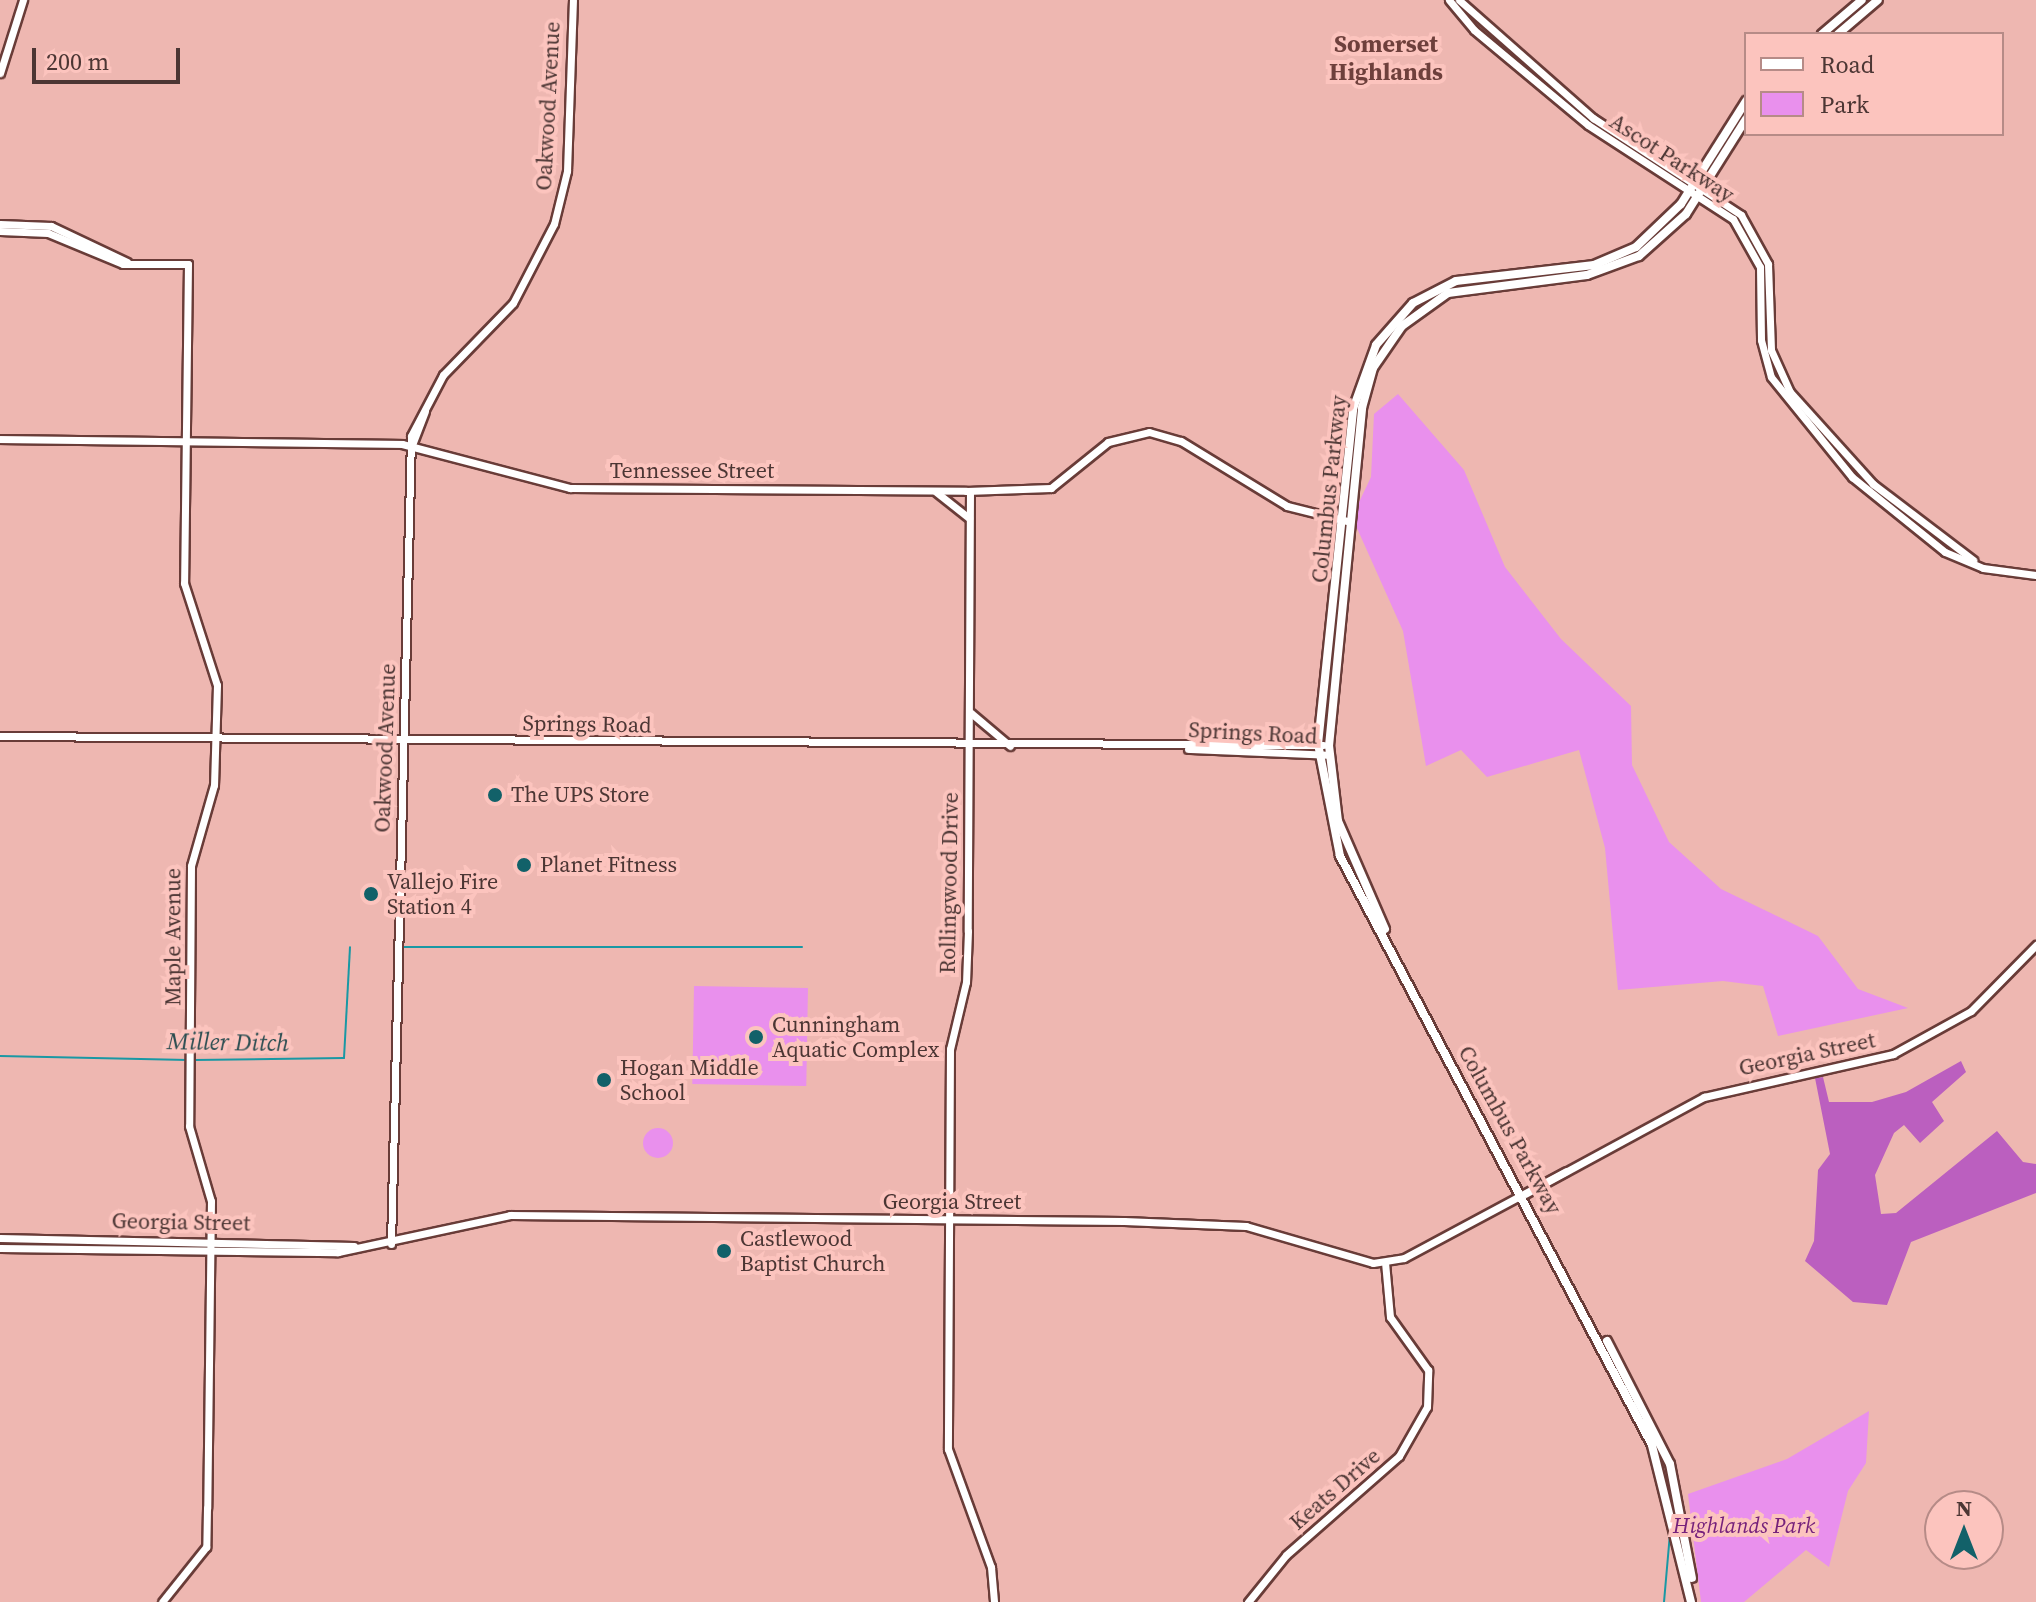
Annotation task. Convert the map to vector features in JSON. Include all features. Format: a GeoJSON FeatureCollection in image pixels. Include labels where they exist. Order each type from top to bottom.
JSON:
{"type":"FeatureCollection","features":[{"type":"Feature","properties":{"kind":"main road"},"geometry":{"type":"LineString","coordinates":[[0,73],[23,0]]}},
{"type":"Feature","properties":{"kind":"main road","name":"Oakwood Avenue"},"geometry":{"type":"LineString","coordinates":[[391,1244],[412,445],[425,411],[452,364],[513,303],[554,224],[567,171],[573,0]]}},
{"type":"Feature","properties":{"kind":"main road","name":"Ascot Parkway"},"geometry":{"type":"LineString","coordinates":[[1449,0],[1570,112],[1741,215],[1765,254],[1771,350],[1793,398],[1906,513],[1968,558],[2005,571],[2036,575]]}},
{"type":"Feature","properties":{"kind":"main road","name":"Ascot Parkway"},"geometry":{"type":"LineString","coordinates":[[1459,0],[1593,118],[1697,188]]}},
{"type":"Feature","properties":{"kind":"main road"},"geometry":{"type":"LineString","coordinates":[[1824,32],[1862,0]]}},
{"type":"Feature","properties":{"kind":"main road"},"geometry":{"type":"LineString","coordinates":[[1840,32],[1878,0]]}},
{"type":"Feature","properties":{"kind":"main road","name":"Columbus Parkway"},"geometry":{"type":"LineString","coordinates":[[1697,188],[1744,105]]}},
{"type":"Feature","properties":{"kind":"main road","name":"Columbus Parkway"},"geometry":{"type":"LineString","coordinates":[[1393,953],[1338,821],[1330,750],[1359,382],[1394,322],[1456,281],[1620,256],[1667,222],[1697,188],[1744,122]]}},
{"type":"Feature","properties":{"kind":"main road"},"geometry":{"type":"LineString","coordinates":[[0,224],[51,226],[127,262]]}},
{"type":"Feature","properties":{"kind":"main road"},"geometry":{"type":"LineString","coordinates":[[0,231],[48,233],[127,262]]}},
{"type":"Feature","properties":{"kind":"main road","name":"Maple Avenue"},"geometry":{"type":"LineString","coordinates":[[127,262],[188,264],[184,583],[214,658],[217,738],[214,785],[192,844],[190,1140],[209,1190],[206,1544],[162,1602]]}},
{"type":"Feature","properties":{"kind":"main road","name":"Tennessee Street"},"geometry":{"type":"LineString","coordinates":[[0,439],[412,445],[570,488],[970,491],[1051,488],[1108,442],[1149,432],[1181,441],[1287,506],[1346,521]]}},
{"type":"Feature","properties":{"kind":"main road"},"geometry":{"type":"LineString","coordinates":[[932,490],[948,498],[969,518]]}},
{"type":"Feature","properties":{"kind":"main road","name":"Rollingwood Drive"},"geometry":{"type":"LineString","coordinates":[[970,491],[966,982],[951,1036],[949,1459],[991,1567],[994,1602]]}},
{"type":"Feature","properties":{"kind":"main road","name":"Columbus Parkway"},"geometry":{"type":"LineString","coordinates":[[1346,521],[1318,744],[1340,856],[1595,1325],[1661,1467],[1692,1602]]}},
{"type":"Feature","properties":{"kind":"main road"},"geometry":{"type":"LineString","coordinates":[[970,712],[1012,747]]}},
{"type":"Feature","properties":{"kind":"main road","name":"Springs Road"},"geometry":{"type":"LineString","coordinates":[[0,736],[1012,747],[1318,744],[1330,750]]}},
{"type":"Feature","properties":{"kind":"main road","name":"Springs Road"},"geometry":{"type":"LineString","coordinates":[[1174,747],[1318,755],[1330,750]]}},
{"type":"Feature","properties":{"kind":"main road","name":"Georgia Street"},"geometry":{"type":"LineString","coordinates":[[0,1248],[360,1248],[391,1244],[510,1215],[1231,1223],[1356,1262],[1385,1262],[1524,1194],[1704,1097],[1893,1054],[1971,1011],[2036,945]]}},
{"type":"Feature","properties":{"kind":"main road","name":"Georgia Street"},"geometry":{"type":"LineString","coordinates":[[0,1238],[210,1240],[360,1248]]}},
{"type":"Feature","properties":{"kind":"main road","name":"Keats Drive"},"geometry":{"type":"LineString","coordinates":[[1248,1602],[1286,1555],[1399,1456],[1427,1407],[1428,1370],[1390,1317],[1385,1262]]}},
{"type":"Feature","properties":{"kind":"green space"},"geometry":{"type":"Polygon","coordinates":[[[1398,394],[1464,470],[1505,567],[1561,639],[1631,706],[1632,765],[1669,842],[1721,889],[1818,936],[1858,989],[1908,1008],[1778,1036],[1763,986],[1723,981],[1618,990],[1605,848],[1579,750],[1487,777],[1461,750],[1426,766],[1403,631],[1352,517],[1371,477],[1374,414],[1398,394]]]}},
{"type":"Feature","properties":{"kind":"green space"},"geometry":{"type":"Polygon","coordinates":[[[694,986],[808,988],[806,1086],[692,1084],[694,986]]]}},
{"type":"Feature","properties":{"kind":"green space"},"geometry":{"type":"Polygon","coordinates":[[[658,1128],[664,1129],[672,1137],[672,1149],[664,1157],[658,1158],[652,1157],[644,1149],[643,1143],[644,1137],[652,1129],[658,1128]]]}},
{"type":"Feature","properties":{"kind":"green space","name":"Highlands Park"},"geometry":{"type":"Polygon","coordinates":[[[1869,1411],[1866,1463],[1848,1491],[1829,1567],[1806,1550],[1744,1602],[1701,1602],[1688,1494],[1787,1459],[1869,1411]]]}},
{"type":"Feature","properties":{"kind":"shaded area"},"geometry":{"type":"Polygon","coordinates":[[[1961,1061],[1966,1072],[1932,1102],[1944,1121],[1920,1143],[1904,1125],[1894,1133],[1875,1175],[1881,1214],[1896,1213],[1997,1131],[2023,1162],[2036,1164],[2036,1193],[1911,1242],[1887,1305],[1853,1302],[1805,1261],[1814,1241],[1818,1170],[1830,1154],[1815,1078],[1823,1077],[1829,1102],[1872,1102],[1906,1092],[1961,1061]]]}},
{"type":"Feature","properties":{"kind":"waterway","name":"Miller Ditch"},"geometry":{"type":"LineString","coordinates":[[194,1060],[344,1058],[350,947]]}},
{"type":"Feature","properties":{"kind":"waterway","name":"Miller Ditch"},"geometry":{"type":"LineString","coordinates":[[403,947],[802,947]]}},
{"type":"Feature","properties":{"kind":"waterway","name":"Miller Ditch"},"geometry":{"type":"LineString","coordinates":[[0,1056],[188,1060]]}},
{"type":"Feature","properties":{"kind":"waterway"},"geometry":{"type":"LineString","coordinates":[[1664,1602],[1670,1534]]}},
{"type":"Feature","properties":{"kind":"place","name":"The UPS Store"},"geometry":{"type":"Point","coordinates":[495,795]}},
{"type":"Feature","properties":{"kind":"place","name":"Planet Fitness"},"geometry":{"type":"Point","coordinates":[524,865]}},
{"type":"Feature","properties":{"kind":"place","name":"Vallejo Fire Station 4"},"geometry":{"type":"Point","coordinates":[371,894]}},
{"type":"Feature","properties":{"kind":"place","name":"Cunningham Aquatic Complex"},"geometry":{"type":"Point","coordinates":[756,1037]}},
{"type":"Feature","properties":{"kind":"place","name":"Hogan Middle School"},"geometry":{"type":"Point","coordinates":[604,1080]}},
{"type":"Feature","properties":{"kind":"place","name":"Castlewood Baptist Church"},"geometry":{"type":"Point","coordinates":[724,1251]}},
{"type":"Feature","properties":{"kind":"district","name":"Somerset Highlands"},"geometry":{"type":"Point","coordinates":[1386,58]}}]}
